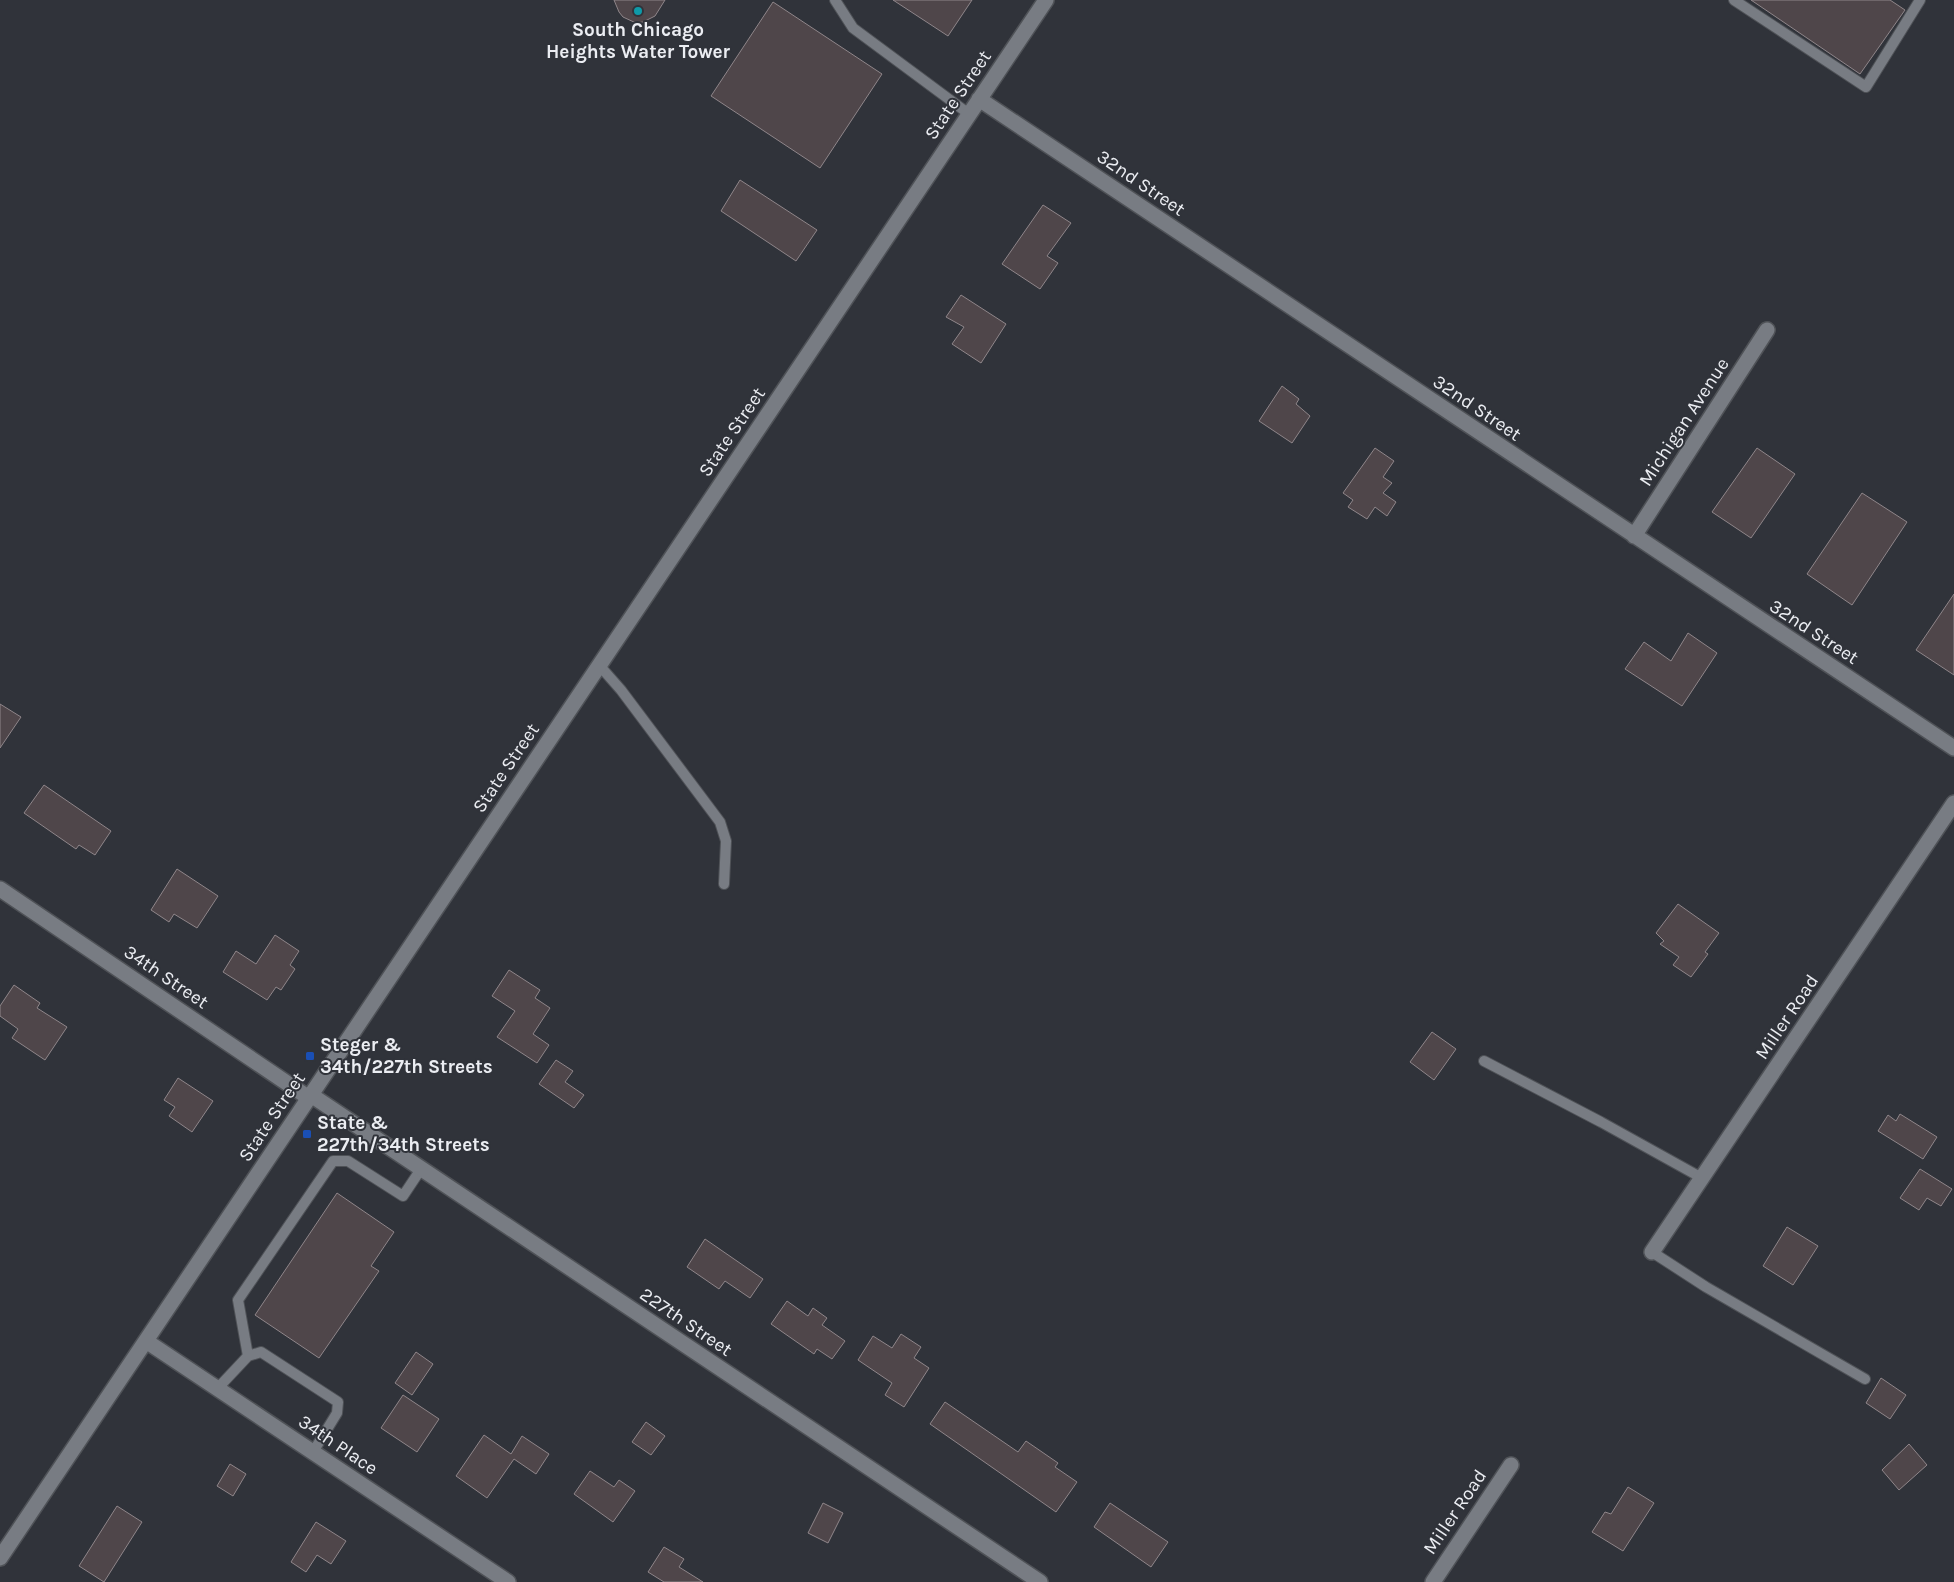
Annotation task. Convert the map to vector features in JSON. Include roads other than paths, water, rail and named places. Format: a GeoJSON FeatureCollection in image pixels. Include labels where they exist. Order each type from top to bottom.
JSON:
{"type":"FeatureCollection","features":[{"type":"Feature","properties":{"kind":"street","name":"State Street"},"geometry":{"type":"LineString","coordinates":[[0,1558],[1046,0]]}},
{"type":"Feature","properties":{"kind":"street","name":"32nd Street"},"geometry":{"type":"LineString","coordinates":[[979,99],[1954,748]]}},
{"type":"Feature","properties":{"kind":"street","name":"Michigan Avenue"},"geometry":{"type":"LineString","coordinates":[[1634,536],[1767,330]]}},
{"type":"Feature","properties":{"kind":"street","name":"Miller Road"},"geometry":{"type":"LineString","coordinates":[[1652,1252],[1954,803]]}},
{"type":"Feature","properties":{"kind":"street","name":"34th Street"},"geometry":{"type":"LineString","coordinates":[[0,889],[310,1096]]}},
{"type":"Feature","properties":{"kind":"street","name":"227th Street"},"geometry":{"type":"LineString","coordinates":[[310,1096],[1040,1582]]}},
{"type":"Feature","properties":{"kind":"street","name":"34th Place"},"geometry":{"type":"LineString","coordinates":[[146,1341],[508,1582]]}},
{"type":"Feature","properties":{"kind":"street","name":"Miller Road"},"geometry":{"type":"LineString","coordinates":[[1433,1582],[1511,1465]]}},
{"type":"Feature","properties":{"kind":"lane"},"geometry":{"type":"LineString","coordinates":[[834,0],[853,28],[969,114]]}},
{"type":"Feature","properties":{"kind":"lane"},"geometry":{"type":"LineString","coordinates":[[1734,0],[1866,87],[1915,2]]}},
{"type":"Feature","properties":{"kind":"lane"},"geometry":{"type":"LineString","coordinates":[[599,665],[622,690],[720,822],[726,841],[724,884]]}},
{"type":"Feature","properties":{"kind":"lane"},"geometry":{"type":"LineString","coordinates":[[1484,1062],[1601,1122],[1702,1178]]}},
{"type":"Feature","properties":{"kind":"lane"},"geometry":{"type":"LineString","coordinates":[[248,1356],[238,1300],[333,1161],[348,1161],[403,1196],[421,1169]]}},
{"type":"Feature","properties":{"kind":"lane"},"geometry":{"type":"LineString","coordinates":[[1652,1252],[1706,1287],[1865,1379]]}},
{"type":"Feature","properties":{"kind":"lane"},"geometry":{"type":"LineString","coordinates":[[217,1389],[248,1356],[261,1352],[338,1402],[337,1413],[313,1452]]}},
{"type":"Feature","properties":{"kind":"place","name":"South Chicago Heights Water Tower"},"geometry":{"type":"Point","coordinates":[638,11]}},
{"type":"Feature","properties":{"kind":"place","name":"Steger & 34th/227th Streets"},"geometry":{"type":"Point","coordinates":[310,1056]}},
{"type":"Feature","properties":{"kind":"place","name":"State & 227th/34th Streets"},"geometry":{"type":"Point","coordinates":[307,1134]}}]}
